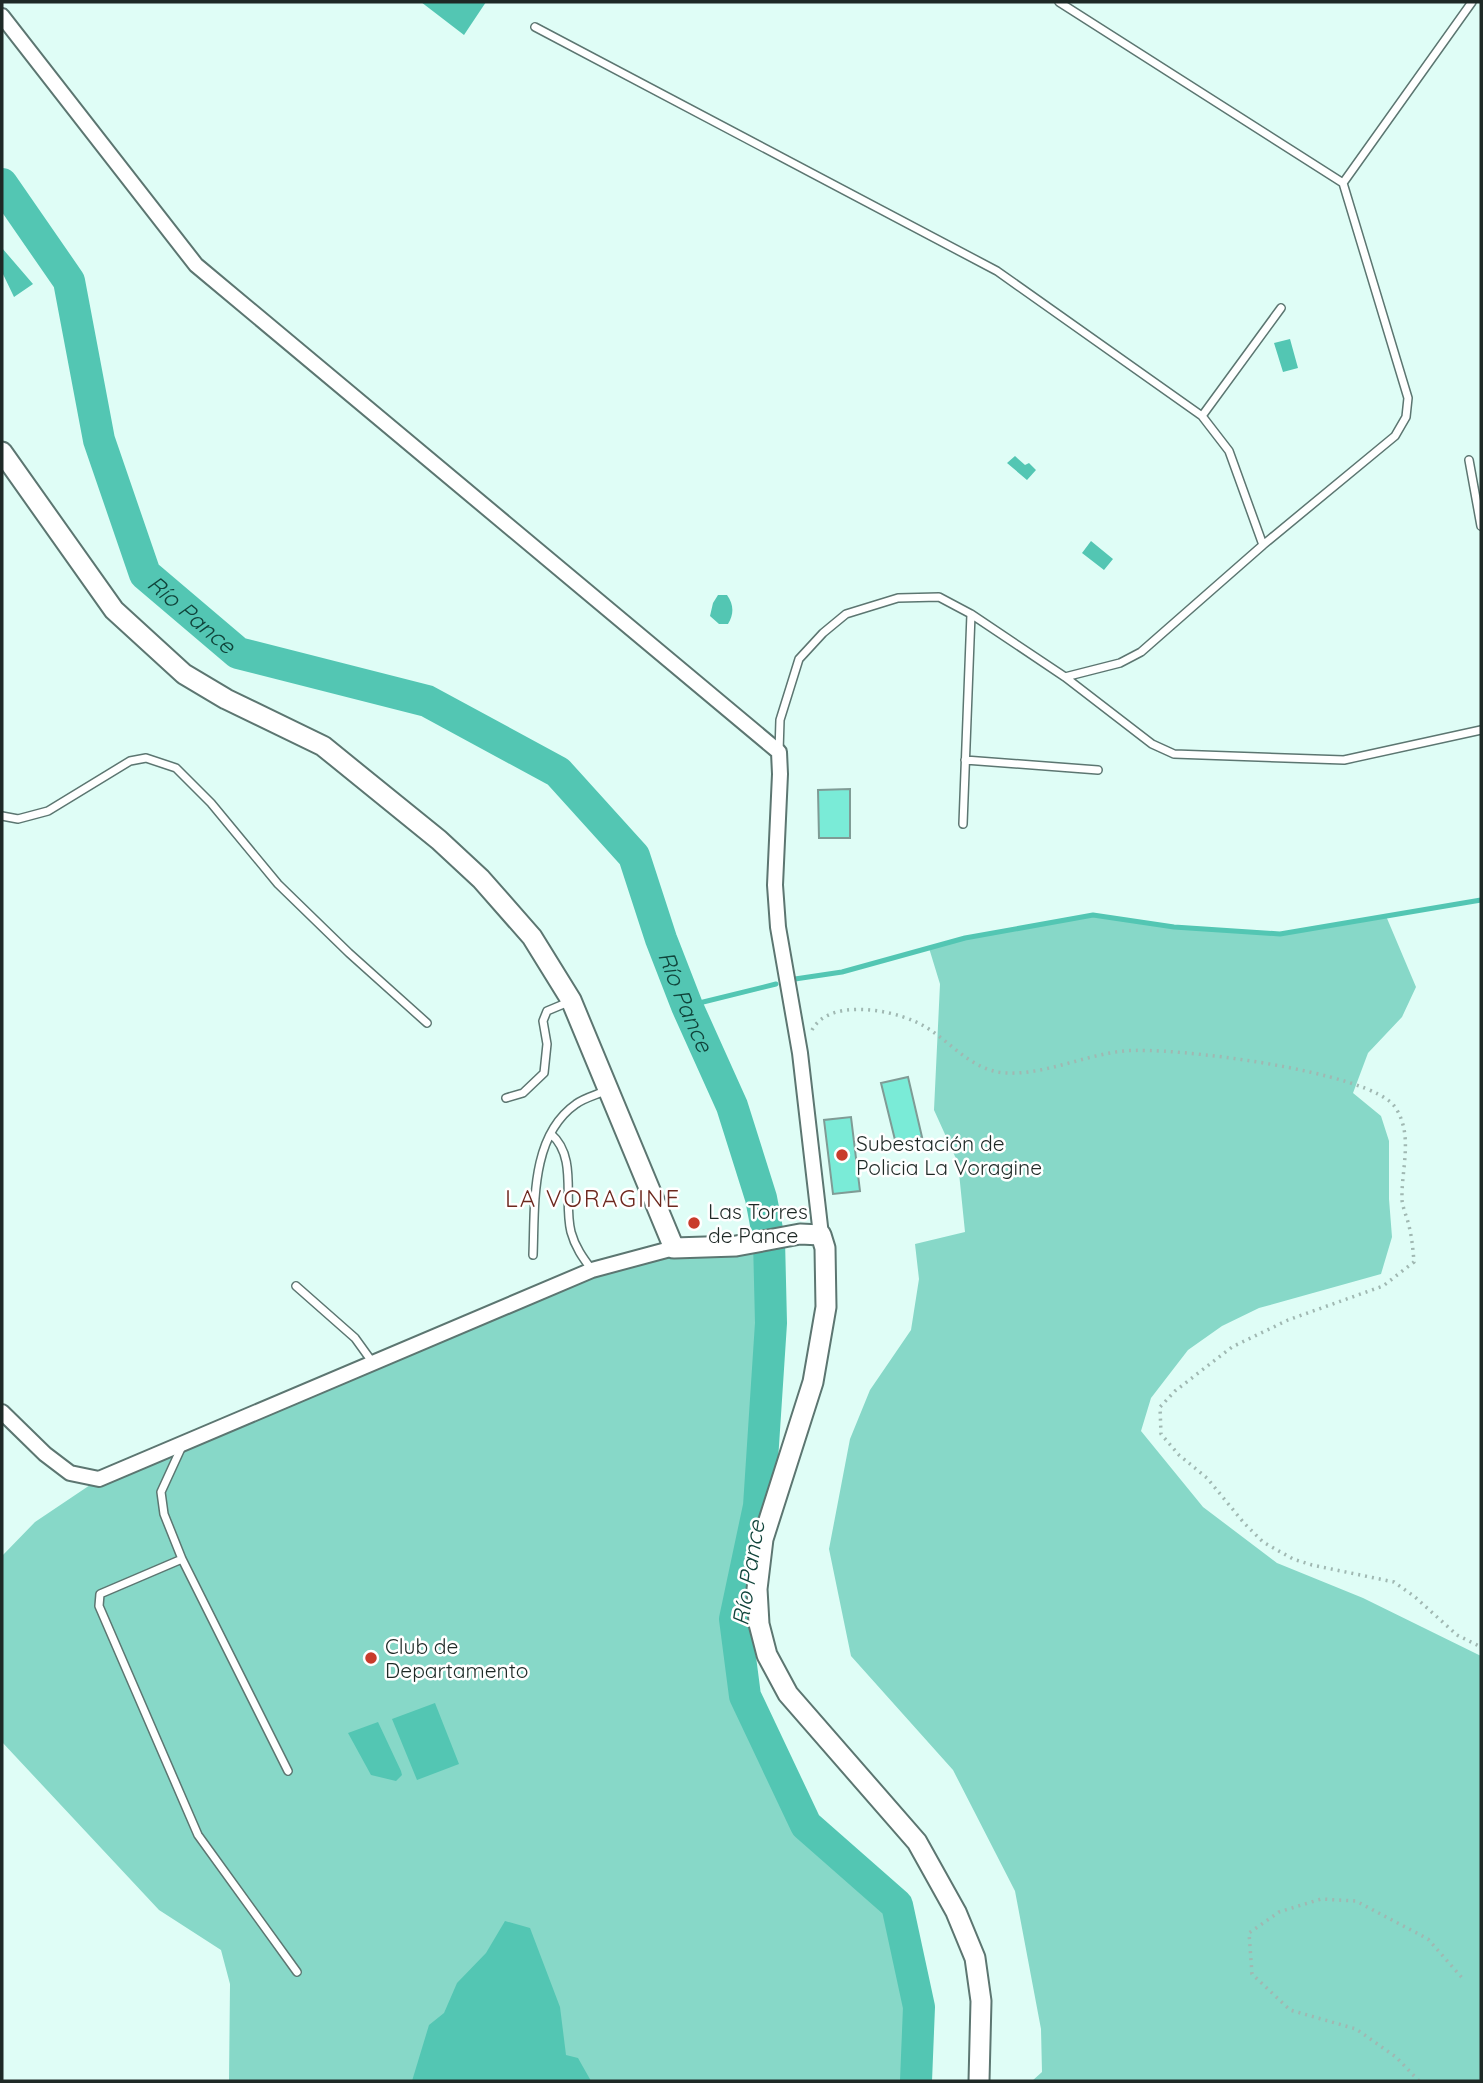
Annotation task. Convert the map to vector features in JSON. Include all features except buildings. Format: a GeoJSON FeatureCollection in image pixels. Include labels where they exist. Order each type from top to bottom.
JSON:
{"type":"FeatureCollection","features":[{"type":"Feature","properties":{"kind":"street"},"geometry":{"type":"LineString","coordinates":[[2,16],[195,265],[779,752],[775,885],[778,927],[800,1054],[821,1236],[825,1248],[826,1307],[813,1382],[763,1539],[757,1589],[759,1624],[767,1655],[788,1694],[917,1842],[956,1912],[975,1958],[981,2001],[979,2081]]}},
{"type":"Feature","properties":{"kind":"street"},"geometry":{"type":"LineString","coordinates":[[2,452],[114,610],[184,674],[226,699],[323,746],[439,840],[481,879],[532,937],[571,1000],[674,1248]]}},
{"type":"Feature","properties":{"kind":"street"},"geometry":{"type":"LineString","coordinates":[[2,1412],[45,1454],[70,1473],[99,1479],[592,1270],[674,1248],[736,1247],[800,1234],[821,1236]]}},
{"type":"Feature","properties":{"kind":"lane"},"geometry":{"type":"LineString","coordinates":[[1059,2],[1343,183],[1408,398],[1406,417],[1395,436],[1263,545],[1141,652],[1120,663],[1065,677]]}},
{"type":"Feature","properties":{"kind":"lane"},"geometry":{"type":"LineString","coordinates":[[1343,183],[1472,2]]}},
{"type":"Feature","properties":{"kind":"lane"},"geometry":{"type":"LineString","coordinates":[[535,27],[997,271],[1202,416],[1229,452],[1263,545]]}},
{"type":"Feature","properties":{"kind":"lane"},"geometry":{"type":"LineString","coordinates":[[1202,416],[1281,308]]}},
{"type":"Feature","properties":{"kind":"lane"},"geometry":{"type":"LineString","coordinates":[[1469,460],[1481,526]]}},
{"type":"Feature","properties":{"kind":"lane"},"geometry":{"type":"LineString","coordinates":[[779,752],[780,720],[799,659],[823,633],[846,614],[898,598],[939,597],[971,614],[1065,677],[1152,744],[1174,754],[1344,760],[1481,730]]}},
{"type":"Feature","properties":{"kind":"lane"},"geometry":{"type":"LineString","coordinates":[[963,824],[971,614]]}},
{"type":"Feature","properties":{"kind":"lane"},"geometry":{"type":"LineString","coordinates":[[2,816],[18,819],[48,811],[130,761],[146,758],[176,768],[211,803],[278,884],[427,1023]]}},
{"type":"Feature","properties":{"kind":"lane"},"geometry":{"type":"LineString","coordinates":[[965,761],[1098,770]]}},
{"type":"Feature","properties":{"kind":"lane"},"geometry":{"type":"LineString","coordinates":[[506,1098],[523,1093],[544,1073],[547,1044],[543,1021],[547,1011],[571,1000]]}},
{"type":"Feature","properties":{"kind":"lane"},"geometry":{"type":"LineString","coordinates":[[533,1255],[535,1198],[542,1150],[559,1119],[576,1103],[609,1089]]}},
{"type":"Feature","properties":{"kind":"lane"},"geometry":{"type":"LineString","coordinates":[[551,1134],[561,1143],[567,1167],[571,1231],[578,1251],[592,1270]]}},
{"type":"Feature","properties":{"kind":"lane"},"geometry":{"type":"LineString","coordinates":[[296,1286],[355,1338],[373,1363]]}},
{"type":"Feature","properties":{"kind":"lane"},"geometry":{"type":"LineString","coordinates":[[183,1444],[161,1492],[164,1514],[182,1559],[288,1771]]}},
{"type":"Feature","properties":{"kind":"lane"},"geometry":{"type":"LineString","coordinates":[[182,1559],[100,1594],[99,1606],[198,1835],[297,1972]]}},
{"type":"Feature","properties":{"kind":"path"},"geometry":{"type":"LineString","coordinates":[[815,1024],[835,1011],[854,1009],[914,1020],[984,1069],[999,1072],[1020,1073],[1122,1051],[1144,1049],[1261,1063],[1344,1080],[1371,1089],[1394,1106],[1407,1134],[1402,1203],[1414,1262],[1384,1286],[1288,1320],[1232,1347],[1175,1391],[1160,1407],[1161,1434],[1179,1455],[1207,1478],[1263,1542],[1293,1559],[1311,1565],[1394,1582],[1415,1597],[1457,1636],[1481,1647]]}},
{"type":"Feature","properties":{"kind":"path"},"geometry":{"type":"LineString","coordinates":[[1419,2081],[1396,2057],[1356,2029],[1290,2010],[1252,1974],[1248,1933],[1279,1912],[1321,1899],[1356,1901],[1428,1939],[1464,1980]]}},
{"type":"Feature","properties":{"kind":"shaded area"},"geometry":{"type":"Polygon","coordinates":[[[421,2],[486,2],[464,35],[421,2]]]}},
{"type":"Feature","properties":{"kind":"shaded area"},"geometry":{"type":"Polygon","coordinates":[[[2,248],[33,284],[14,297],[2,272],[2,248]]]}},
{"type":"Feature","properties":{"kind":"shaded area"},"geometry":{"type":"Polygon","coordinates":[[[1290,339],[1298,368],[1283,372],[1274,343],[1290,339]]]}},
{"type":"Feature","properties":{"kind":"shaded area"},"geometry":{"type":"Polygon","coordinates":[[[1015,456],[1036,470],[1027,480],[1007,463],[1015,456]]]}},
{"type":"Feature","properties":{"kind":"shaded area"},"geometry":{"type":"Polygon","coordinates":[[[1091,541],[1113,559],[1104,570],[1082,553],[1091,541]]]}},
{"type":"Feature","properties":{"kind":"shaded area"},"geometry":{"type":"Polygon","coordinates":[[[718,595],[727,595],[731,602],[732,613],[728,624],[719,624],[710,616],[718,595]]]}},
{"type":"Feature","properties":{"kind":"shaded area"},"geometry":{"type":"Polygon","coordinates":[[[1093,915],[1174,927],[1280,934],[1386,916],[1416,987],[1402,1017],[1368,1053],[1353,1093],[1381,1116],[1389,1141],[1392,1237],[1381,1274],[1259,1308],[1222,1326],[1188,1350],[1151,1398],[1141,1431],[1203,1507],[1277,1563],[1363,1598],[1481,1656],[1481,2081],[1032,2081],[1042,2072],[1041,2029],[1015,1891],[953,1770],[851,1656],[829,1549],[850,1439],[870,1390],[911,1330],[919,1279],[915,1244],[965,1232],[958,1163],[934,1110],[940,984],[929,948],[965,938],[1093,915]]]}},
{"type":"Feature","properties":{"kind":"shaded area","name":"Club de Departamento"},"geometry":{"type":"Polygon","coordinates":[[[769,1240],[771,1323],[759,1506],[735,1619],[745,1696],[806,1825],[897,1905],[919,2007],[916,2081],[229,2081],[230,1984],[221,1950],[159,1910],[2,1742],[2,1556],[35,1522],[99,1479],[592,1270],[674,1248],[769,1240]]]}},
{"type":"Feature","properties":{"kind":"shaded area"},"geometry":{"type":"Polygon","coordinates":[[[435,1703],[459,1764],[417,1780],[392,1719],[435,1703]]]}},
{"type":"Feature","properties":{"kind":"shaded area"},"geometry":{"type":"Polygon","coordinates":[[[378,1722],[401,1771],[402,1775],[396,1781],[371,1775],[348,1733],[378,1722]]]}},
{"type":"Feature","properties":{"kind":"shaded area"},"geometry":{"type":"Polygon","coordinates":[[[505,1921],[530,1928],[560,2007],[566,2055],[578,2058],[591,2081],[412,2081],[429,2025],[444,2013],[457,1983],[486,1953],[505,1921]]]}},
{"type":"Feature","properties":{"kind":"waterway","name":"Río Pance"},"geometry":{"type":"LineString","coordinates":[[2,184],[69,281],[99,440],[145,574],[238,653],[427,701],[558,772],[634,856],[661,939],[687,1006],[732,1106],[761,1198],[769,1240],[771,1323],[759,1506],[735,1619],[745,1696],[806,1825],[897,1905],[919,2007],[916,2081]]}},
{"type":"Feature","properties":{"kind":"waterway"},"geometry":{"type":"LineString","coordinates":[[795,979],[842,972],[965,938],[1093,915],[1174,927],[1280,934],[1481,900]]}},
{"type":"Feature","properties":{"kind":"waterway"},"geometry":{"type":"LineString","coordinates":[[687,1006],[776,984]]}},
{"type":"Feature","properties":{"kind":"place","name":"Subestación de Policia La Voragine"},"geometry":{"type":"Point","coordinates":[842,1155]}},
{"type":"Feature","properties":{"kind":"place","name":"Las Torres de Pance"},"geometry":{"type":"Point","coordinates":[694,1223]}},
{"type":"Feature","properties":{"kind":"place","name":"Club de Departamento"},"geometry":{"type":"Point","coordinates":[371,1658]}},
{"type":"Feature","properties":{"kind":"district","name":"LA VORAGINE"},"geometry":{"type":"Point","coordinates":[593,1198]}}]}
